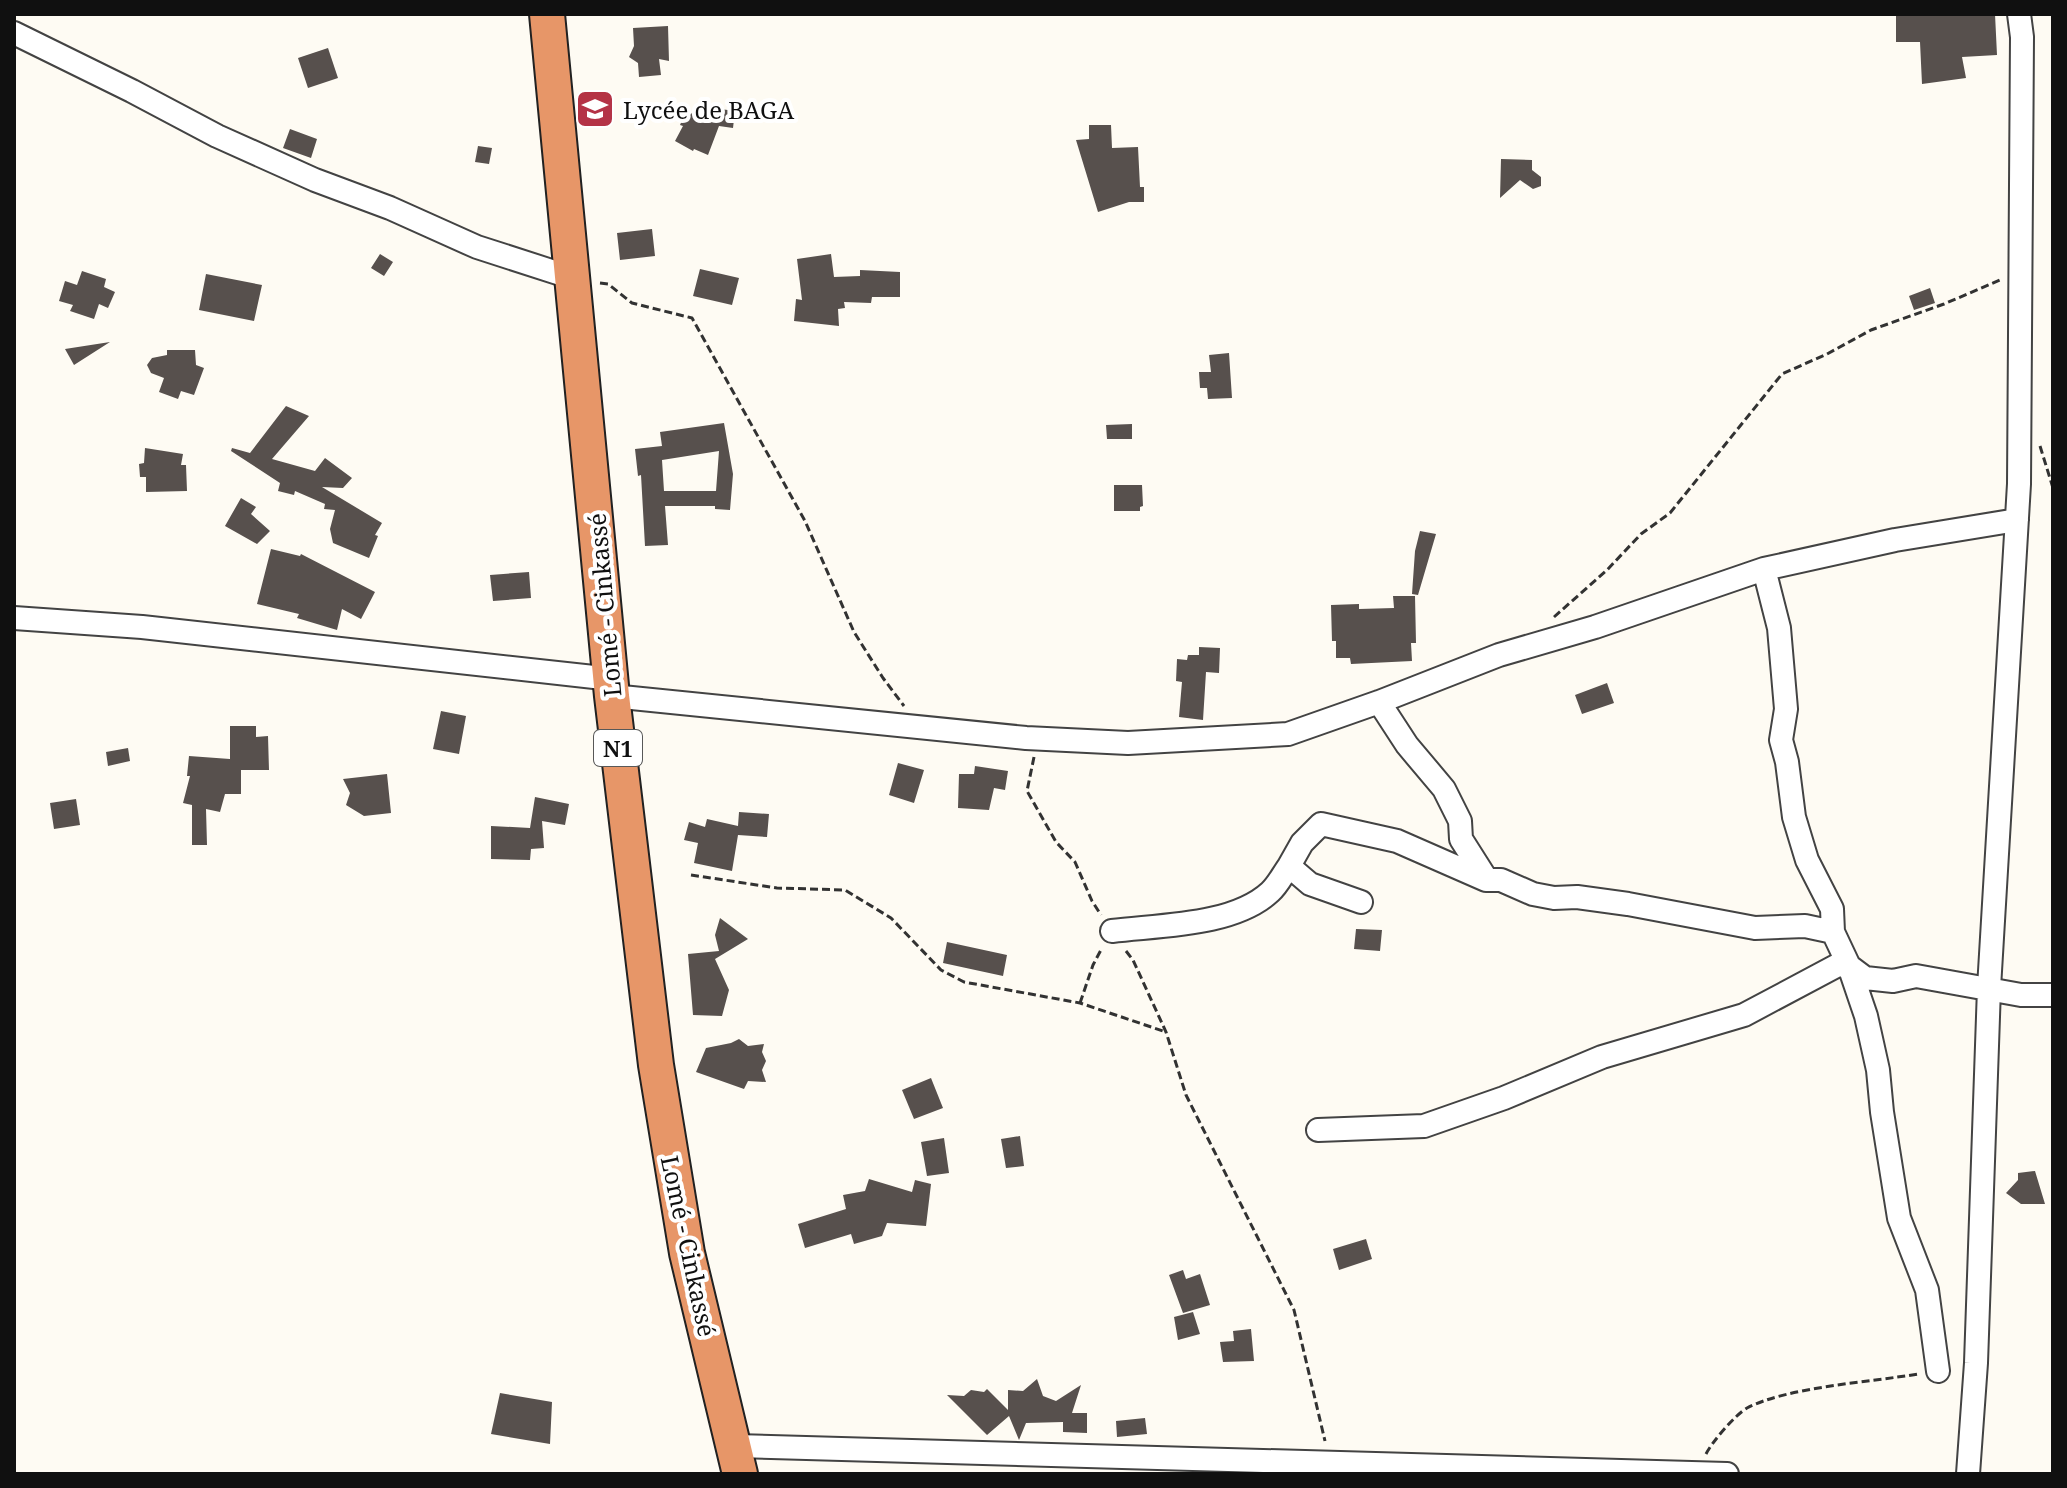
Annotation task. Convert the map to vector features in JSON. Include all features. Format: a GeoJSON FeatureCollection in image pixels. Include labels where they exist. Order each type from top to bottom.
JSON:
{"type":"FeatureCollection","features":[{"type":"Feature","properties":{"kind":"highway","name":"Lomé - Cinkassé"},"geometry":{"type":"LineString","coordinates":[[547,14],[612,687],[656,1065],[687,1253],[738,1460]]}},
{"type":"Feature","properties":{"kind":"street"},"geometry":{"type":"LineString","coordinates":[[1968,1474],[1976,1363],[1989,988],[2017,520],[2022,37],[2019,14]]}},
{"type":"Feature","properties":{"kind":"street"},"geometry":{"type":"LineString","coordinates":[[14,33],[217,136],[301,173],[477,247],[573,278]]}},
{"type":"Feature","properties":{"kind":"street"},"geometry":{"type":"LineString","coordinates":[[14,618],[142,627],[921,728],[1128,743],[1288,734],[1499,655],[1595,627],[1764,569],[1895,540],[2017,520]]}},
{"type":"Feature","properties":{"kind":"street"},"geometry":{"type":"LineString","coordinates":[[1764,569],[1779,628],[1786,709],[1781,740],[1794,817],[1807,860],[1832,909],[1833,932],[1849,966],[1866,1016],[1878,1070],[1899,1218],[1927,1290],[1938,1371]]}},
{"type":"Feature","properties":{"kind":"street"},"geometry":{"type":"LineString","coordinates":[[1379,702],[1407,745],[1444,789],[1460,821],[1461,839],[1487,880]]}},
{"type":"Feature","properties":{"kind":"street"},"geometry":{"type":"LineString","coordinates":[[1112,931],[1198,923],[1249,905],[1271,891],[1302,843],[1321,824],[1397,841],[1487,880],[1501,880],[1533,894],[1628,904],[1755,928],[1805,926],[1833,932]]}},
{"type":"Feature","properties":{"kind":"street"},"geometry":{"type":"LineString","coordinates":[[1289,866],[1310,884],[1361,902]]}},
{"type":"Feature","properties":{"kind":"street"},"geometry":{"type":"LineString","coordinates":[[1318,1130],[1424,1126],[1504,1098],[1602,1057],[1744,1015],[1838,965],[1849,966],[1865,978],[1893,981],[1916,976],[2021,995],[2053,995]]}},
{"type":"Feature","properties":{"kind":"street"},"geometry":{"type":"LineString","coordinates":[[738,1460],[1331,1464],[1727,1474]]}},
{"type":"Feature","properties":{"kind":"path"},"geometry":{"type":"LineString","coordinates":[[1546,623],[1607,570],[1641,534],[1670,513],[1782,374],[1871,330],[1944,304],[2021,271]]}},
{"type":"Feature","properties":{"kind":"path"},"geometry":{"type":"LineString","coordinates":[[573,278],[608,284],[632,303],[692,318],[805,521],[854,632],[883,678],[921,728]]}},
{"type":"Feature","properties":{"kind":"path"},"geometry":{"type":"LineString","coordinates":[[1026,738],[1034,755],[1027,791],[1056,842],[1075,862],[1092,901],[1133,960],[1166,1032],[1186,1095],[1294,1310],[1331,1464]]}},
{"type":"Feature","properties":{"kind":"path"},"geometry":{"type":"LineString","coordinates":[[691,875],[777,888],[845,890],[891,918],[941,970],[964,982],[1080,1003],[1166,1032]]}},
{"type":"Feature","properties":{"kind":"path"},"geometry":{"type":"LineString","coordinates":[[1080,1003],[1093,965],[1112,931]]}},
{"type":"Feature","properties":{"kind":"path"},"geometry":{"type":"LineString","coordinates":[[1690,1473],[1699,1467],[1710,1446],[1746,1409],[1790,1394],[1938,1371]]}},
{"type":"Feature","properties":{"kind":"building"},"geometry":{"type":"Polygon","coordinates":[[[1896,14],[1995,14],[1997,55],[1962,57],[1966,78],[1922,84],[1920,42],[1896,42],[1896,14]]]}},
{"type":"Feature","properties":{"kind":"building"},"geometry":{"type":"Polygon","coordinates":[[[668,26],[669,61],[659,59],[661,75],[639,77],[638,63],[629,57],[634,46],[633,28],[668,26]]]}},
{"type":"Feature","properties":{"kind":"building"},"geometry":{"type":"Polygon","coordinates":[[[328,48],[338,78],[308,88],[298,58],[328,48]]]}},
{"type":"Feature","properties":{"kind":"building"},"geometry":{"type":"Polygon","coordinates":[[[713,108],[735,111],[733,128],[719,126],[708,155],[675,141],[686,111],[711,122],[713,108]]]}},
{"type":"Feature","properties":{"kind":"building"},"geometry":{"type":"Polygon","coordinates":[[[1089,125],[1111,125],[1112,148],[1138,147],[1144,202],[1129,202],[1098,212],[1076,140],[1089,139],[1089,125]]]}},
{"type":"Feature","properties":{"kind":"building"},"geometry":{"type":"Polygon","coordinates":[[[290,129],[317,139],[311,158],[283,148],[290,129]]]}},
{"type":"Feature","properties":{"kind":"building"},"geometry":{"type":"Polygon","coordinates":[[[478,146],[492,148],[489,164],[475,162],[478,146]]]}},
{"type":"Feature","properties":{"kind":"building"},"geometry":{"type":"Polygon","coordinates":[[[1501,159],[1532,160],[1532,170],[1541,177],[1541,186],[1533,189],[1520,180],[1500,198],[1501,159]]]}},
{"type":"Feature","properties":{"kind":"building"},"geometry":{"type":"Polygon","coordinates":[[[652,229],[655,256],[620,260],[617,233],[652,229]]]}},
{"type":"Feature","properties":{"kind":"building"},"geometry":{"type":"Polygon","coordinates":[[[380,254],[393,262],[384,276],[371,268],[380,254]]]}},
{"type":"Feature","properties":{"kind":"building"},"geometry":{"type":"Polygon","coordinates":[[[831,254],[834,277],[860,276],[860,270],[900,272],[900,297],[872,297],[871,303],[844,302],[845,308],[838,309],[839,326],[794,321],[796,299],[802,300],[797,259],[831,254]]]}},
{"type":"Feature","properties":{"kind":"building"},"geometry":{"type":"Polygon","coordinates":[[[700,269],[739,278],[732,305],[693,296],[700,269]]]}},
{"type":"Feature","properties":{"kind":"building"},"geometry":{"type":"Polygon","coordinates":[[[82,271],[106,279],[104,287],[115,292],[108,308],[99,304],[94,319],[70,311],[73,305],[59,301],[65,281],[77,285],[82,271]]]}},
{"type":"Feature","properties":{"kind":"building"},"geometry":{"type":"Polygon","coordinates":[[[206,274],[262,285],[254,321],[199,310],[206,274]]]}},
{"type":"Feature","properties":{"kind":"building"},"geometry":{"type":"Polygon","coordinates":[[[1930,288],[1935,303],[1914,310],[1909,296],[1930,288]]]}},
{"type":"Feature","properties":{"kind":"building"},"geometry":{"type":"Polygon","coordinates":[[[110,342],[74,365],[65,349],[110,342]]]}},
{"type":"Feature","properties":{"kind":"building"},"geometry":{"type":"Polygon","coordinates":[[[167,350],[195,350],[196,365],[204,368],[194,395],[181,391],[178,399],[159,392],[164,378],[151,373],[147,365],[152,358],[167,355],[167,350]]]}},
{"type":"Feature","properties":{"kind":"building"},"geometry":{"type":"Polygon","coordinates":[[[1229,353],[1232,398],[1208,399],[1207,388],[1200,388],[1199,372],[1211,372],[1209,355],[1229,353]]]}},
{"type":"Feature","properties":{"kind":"building"},"geometry":{"type":"Polygon","coordinates":[[[286,406],[309,416],[272,459],[315,471],[325,458],[352,478],[343,488],[322,487],[382,523],[369,558],[333,543],[330,529],[335,510],[324,509],[325,504],[295,491],[294,495],[278,491],[280,483],[231,451],[232,448],[250,453],[286,406]]]}},
{"type":"Feature","properties":{"kind":"building"},"geometry":{"type":"Polygon","coordinates":[[[724,423],[733,474],[730,510],[715,509],[715,506],[665,506],[668,545],[645,546],[641,475],[638,476],[635,449],[662,446],[660,432],[724,423]],[[719,451],[662,460],[664,491],[716,491],[719,451]]]}},
{"type":"Feature","properties":{"kind":"building"},"geometry":{"type":"Polygon","coordinates":[[[1132,424],[1132,439],[1107,439],[1106,425],[1132,424]]]}},
{"type":"Feature","properties":{"kind":"building"},"geometry":{"type":"Polygon","coordinates":[[[145,448],[183,454],[181,465],[186,465],[187,491],[146,492],[146,477],[140,477],[139,464],[144,463],[145,448]]]}},
{"type":"Feature","properties":{"kind":"building"},"geometry":{"type":"Polygon","coordinates":[[[1114,485],[1142,485],[1143,506],[1140,511],[1114,511],[1114,485]]]}},
{"type":"Feature","properties":{"kind":"building"},"geometry":{"type":"Polygon","coordinates":[[[241,498],[256,507],[251,514],[270,531],[257,544],[225,526],[241,498]]]}},
{"type":"Feature","properties":{"kind":"building"},"geometry":{"type":"Polygon","coordinates":[[[1420,531],[1436,534],[1418,595],[1412,594],[1415,551],[1420,531]]]}},
{"type":"Feature","properties":{"kind":"building"},"geometry":{"type":"Polygon","coordinates":[[[271,549],[301,554],[375,592],[361,619],[342,609],[337,630],[297,618],[299,614],[257,604],[271,549]]]}},
{"type":"Feature","properties":{"kind":"building"},"geometry":{"type":"Polygon","coordinates":[[[529,572],[531,598],[493,601],[490,575],[529,572]]]}},
{"type":"Feature","properties":{"kind":"building"},"geometry":{"type":"Polygon","coordinates":[[[1393,596],[1415,596],[1416,643],[1411,643],[1412,661],[1351,664],[1350,658],[1336,658],[1331,605],[1359,604],[1359,609],[1394,608],[1393,596]]]}},
{"type":"Feature","properties":{"kind":"building"},"geometry":{"type":"Polygon","coordinates":[[[1199,647],[1220,648],[1219,673],[1206,672],[1203,720],[1179,717],[1182,682],[1176,681],[1177,659],[1187,660],[1188,655],[1199,655],[1199,647]]]}},
{"type":"Feature","properties":{"kind":"building"},"geometry":{"type":"Polygon","coordinates":[[[1607,683],[1614,703],[1582,714],[1575,695],[1607,683]]]}},
{"type":"Feature","properties":{"kind":"building"},"geometry":{"type":"Polygon","coordinates":[[[441,711],[466,716],[459,754],[433,749],[441,711]]]}},
{"type":"Feature","properties":{"kind":"building"},"geometry":{"type":"Polygon","coordinates":[[[230,726],[256,726],[256,737],[268,736],[269,770],[241,770],[241,794],[225,794],[220,812],[206,809],[207,845],[192,845],[192,805],[183,803],[190,776],[187,776],[189,756],[230,759],[230,726]]]}},
{"type":"Feature","properties":{"kind":"building"},"geometry":{"type":"Polygon","coordinates":[[[128,748],[130,761],[108,766],[106,752],[128,748]]]}},
{"type":"Feature","properties":{"kind":"building"},"geometry":{"type":"Polygon","coordinates":[[[898,763],[924,770],[914,803],[889,795],[898,763]]]}},
{"type":"Feature","properties":{"kind":"building"},"geometry":{"type":"Polygon","coordinates":[[[975,766],[1008,771],[1005,790],[994,788],[989,810],[958,808],[959,774],[974,774],[975,766]]]}},
{"type":"Feature","properties":{"kind":"building"},"geometry":{"type":"Polygon","coordinates":[[[387,774],[391,813],[364,816],[346,805],[350,793],[343,779],[387,774]]]}},
{"type":"Feature","properties":{"kind":"building"},"geometry":{"type":"Polygon","coordinates":[[[535,797],[569,804],[565,825],[542,821],[544,848],[531,849],[530,860],[491,859],[491,826],[530,828],[535,797]]]}},
{"type":"Feature","properties":{"kind":"building"},"geometry":{"type":"Polygon","coordinates":[[[76,799],[80,825],[54,829],[50,803],[76,799]]]}},
{"type":"Feature","properties":{"kind":"building"},"geometry":{"type":"Polygon","coordinates":[[[739,812],[769,814],[767,837],[738,835],[732,871],[694,863],[698,843],[684,840],[689,822],[705,827],[707,819],[738,826],[739,812]]]}},
{"type":"Feature","properties":{"kind":"building"},"geometry":{"type":"Polygon","coordinates":[[[720,918],[748,939],[715,959],[729,990],[722,1016],[693,1015],[688,954],[719,951],[715,935],[720,918]]]}},
{"type":"Feature","properties":{"kind":"building"},"geometry":{"type":"Polygon","coordinates":[[[1356,929],[1382,930],[1380,951],[1354,949],[1356,929]]]}},
{"type":"Feature","properties":{"kind":"building"},"geometry":{"type":"Polygon","coordinates":[[[947,942],[1007,955],[1003,976],[943,963],[947,942]]]}},
{"type":"Feature","properties":{"kind":"building"},"geometry":{"type":"Polygon","coordinates":[[[739,1039],[748,1046],[764,1044],[762,1052],[766,1061],[762,1070],[766,1082],[748,1081],[744,1089],[696,1072],[706,1048],[739,1039]]]}},
{"type":"Feature","properties":{"kind":"building"},"geometry":{"type":"Polygon","coordinates":[[[931,1078],[943,1108],[914,1119],[902,1090],[931,1078]]]}},
{"type":"Feature","properties":{"kind":"building"},"geometry":{"type":"Polygon","coordinates":[[[1020,1136],[1024,1166],[1006,1168],[1001,1139],[1020,1136]]]}},
{"type":"Feature","properties":{"kind":"building"},"geometry":{"type":"Polygon","coordinates":[[[944,1138],[949,1173],[927,1176],[921,1142],[944,1138]]]}},
{"type":"Feature","properties":{"kind":"building"},"geometry":{"type":"Polygon","coordinates":[[[2035,1171],[2045,1204],[2021,1204],[2006,1193],[2018,1180],[2018,1173],[2035,1171]]]}},
{"type":"Feature","properties":{"kind":"building"},"geometry":{"type":"Polygon","coordinates":[[[869,1179],[912,1192],[915,1180],[931,1184],[926,1226],[887,1223],[882,1236],[854,1244],[851,1234],[805,1248],[798,1224],[846,1209],[843,1195],[865,1191],[869,1179]]]}},
{"type":"Feature","properties":{"kind":"building"},"geometry":{"type":"Polygon","coordinates":[[[1366,1239],[1372,1259],[1339,1270],[1333,1249],[1366,1239]]]}},
{"type":"Feature","properties":{"kind":"building"},"geometry":{"type":"Polygon","coordinates":[[[1183,1270],[1186,1279],[1200,1274],[1210,1305],[1183,1313],[1169,1275],[1183,1270]]]}},
{"type":"Feature","properties":{"kind":"building"},"geometry":{"type":"Polygon","coordinates":[[[1193,1312],[1200,1334],[1178,1340],[1174,1317],[1193,1312]]]}},
{"type":"Feature","properties":{"kind":"building"},"geometry":{"type":"Polygon","coordinates":[[[1251,1329],[1254,1361],[1223,1362],[1220,1342],[1234,1341],[1233,1331],[1251,1329]]]}},
{"type":"Feature","properties":{"kind":"building"},"geometry":{"type":"Polygon","coordinates":[[[1037,1379],[1043,1396],[1056,1401],[1081,1385],[1072,1413],[1087,1413],[1087,1433],[1063,1432],[1063,1422],[1026,1423],[1019,1440],[1009,1416],[987,1435],[947,1395],[964,1396],[971,1390],[984,1392],[987,1389],[1008,1410],[1008,1390],[1023,1391],[1037,1379]]]}},
{"type":"Feature","properties":{"kind":"building"},"geometry":{"type":"Polygon","coordinates":[[[500,1393],[552,1402],[550,1444],[491,1434],[500,1393]]]}},
{"type":"Feature","properties":{"kind":"building"},"geometry":{"type":"Polygon","coordinates":[[[1145,1418],[1147,1434],[1117,1437],[1116,1421],[1145,1418]]]}},
{"type":"Feature","properties":{"kind":"place","name":"Lycée de BAGA"},"geometry":{"type":"Point","coordinates":[595,109]}}]}
